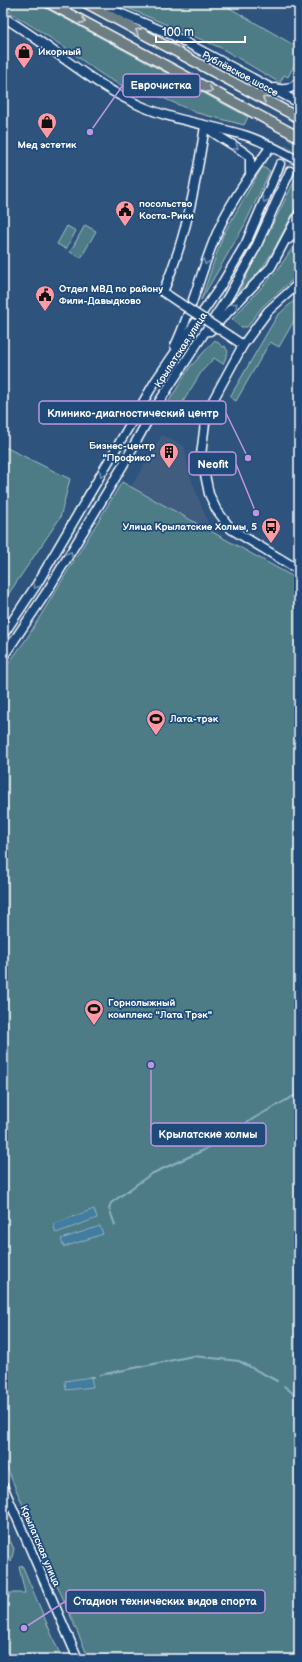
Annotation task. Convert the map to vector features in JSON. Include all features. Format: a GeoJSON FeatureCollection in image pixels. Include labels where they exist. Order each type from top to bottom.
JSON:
{"type":"FeatureCollection","features":[{"type":"Feature","properties":{"kind":"main road"},"geometry":{"type":"LineString","coordinates":[[49,3],[299,137]]}},
{"type":"Feature","properties":{"kind":"main road","name":"Рублёвское шоссе"},"geometry":{"type":"LineString","coordinates":[[86,3],[299,118]]}},
{"type":"Feature","properties":{"kind":"main road"},"geometry":{"type":"LineString","coordinates":[[96,3],[172,35],[299,103]]}},
{"type":"Feature","properties":{"kind":"main road"},"geometry":{"type":"LineString","coordinates":[[3,17],[54,50],[105,87],[123,97],[153,111],[249,137],[271,146],[299,161]]}},
{"type":"Feature","properties":{"kind":"main road"},"geometry":{"type":"LineString","coordinates":[[271,88],[286,89],[293,87],[299,81]]}},
{"type":"Feature","properties":{"kind":"main road"},"geometry":{"type":"LineString","coordinates":[[205,126],[250,157],[252,167],[249,176]]}},
{"type":"Feature","properties":{"kind":"main road"},"geometry":{"type":"LineString","coordinates":[[205,126],[193,198],[172,271],[163,292],[243,345]]}},
{"type":"Feature","properties":{"kind":"main road"},"geometry":{"type":"LineString","coordinates":[[156,380],[176,344],[191,307],[214,239],[249,176],[271,146]]}},
{"type":"Feature","properties":{"kind":"main road","name":"Крылатская улица"},"geometry":{"type":"LineString","coordinates":[[3,635],[37,584],[156,380],[220,287],[246,243],[280,164]]}},
{"type":"Feature","properties":{"kind":"main road","name":"Крылатская улица"},"geometry":{"type":"LineString","coordinates":[[3,657],[52,584],[122,467],[153,411],[189,354],[228,297],[255,249],[290,171]]}},
{"type":"Feature","properties":{"kind":"main road"},"geometry":{"type":"LineString","coordinates":[[189,354],[270,267],[299,214]]}},
{"type":"Feature","properties":{"kind":"main road"},"geometry":{"type":"LineString","coordinates":[[281,249],[299,228]]}},
{"type":"Feature","properties":{"kind":"main road"},"geometry":{"type":"LineString","coordinates":[[299,283],[268,311],[243,345],[213,399],[205,423],[201,455],[206,481],[216,509],[231,529],[299,570]]}},
{"type":"Feature","properties":{"kind":"main road","name":"Крылатская улица"},"geometry":{"type":"LineString","coordinates":[[3,1486],[78,1659]]}},
{"type":"Feature","properties":{"kind":"shaded area"},"geometry":{"type":"Polygon","coordinates":[[[162,435],[184,446],[189,473],[211,531],[131,487],[162,435]]]}},
{"type":"Feature","properties":{"kind":"shaded area"},"geometry":{"type":"Polygon","coordinates":[[[94,1209],[97,1218],[56,1233],[53,1224],[94,1209]]]}},
{"type":"Feature","properties":{"kind":"shaded area"},"geometry":{"type":"Polygon","coordinates":[[[100,1226],[103,1234],[64,1247],[61,1239],[100,1226]]]}},
{"type":"Feature","properties":{"kind":"shaded area"},"geometry":{"type":"Polygon","coordinates":[[[91,1377],[93,1387],[66,1390],[65,1381],[91,1377]]]}},
{"type":"Feature","properties":{"kind":"green space"},"geometry":{"type":"Polygon","coordinates":[[[3,3],[36,3],[248,117],[244,125],[197,113],[145,90],[143,93],[121,85],[103,75],[52,39],[3,8],[3,3]]]}},
{"type":"Feature","properties":{"kind":"green space"},"geometry":{"type":"Polygon","coordinates":[[[116,3],[221,3],[299,48],[297,60],[288,77],[284,75],[280,83],[221,48],[116,3]]]}},
{"type":"Feature","properties":{"kind":"green space"},"geometry":{"type":"Polygon","coordinates":[[[262,167],[270,171],[244,226],[201,300],[223,235],[262,167]]]}},
{"type":"Feature","properties":{"kind":"green space"},"geometry":{"type":"Polygon","coordinates":[[[298,174],[299,202],[272,253],[258,274],[238,293],[298,174]]]}},
{"type":"Feature","properties":{"kind":"green space"},"geometry":{"type":"Polygon","coordinates":[[[85,225],[96,231],[81,258],[70,252],[85,225]]]}},
{"type":"Feature","properties":{"kind":"green space"},"geometry":{"type":"Polygon","coordinates":[[[67,226],[76,231],[66,249],[57,244],[67,226]]]}},
{"type":"Feature","properties":{"kind":"green space"},"geometry":{"type":"Polygon","coordinates":[[[299,238],[299,274],[262,307],[247,327],[241,327],[232,319],[277,271],[299,238]]]}},
{"type":"Feature","properties":{"kind":"green space"},"geometry":{"type":"Polygon","coordinates":[[[299,296],[299,312],[279,347],[270,342],[236,401],[230,397],[277,316],[299,296]]]}},
{"type":"Feature","properties":{"kind":"green space"},"geometry":{"type":"Polygon","coordinates":[[[215,340],[223,347],[225,346],[228,352],[223,364],[214,358],[202,371],[181,405],[166,406],[190,367],[215,340]]]}},
{"type":"Feature","properties":{"kind":"green space"},"geometry":{"type":"Polygon","coordinates":[[[3,446],[70,479],[60,518],[3,602],[3,446]]]}},
{"type":"Feature","properties":{"kind":"green space"},"geometry":{"type":"Polygon","coordinates":[[[122,482],[299,580],[299,1659],[89,1659],[3,1459],[3,671],[27,638],[122,482]]]}},
{"type":"Feature","properties":{"kind":"green space"},"geometry":{"type":"Polygon","coordinates":[[[8,1536],[14,1549],[11,1562],[3,1551],[3,1538],[8,1536]]]}},
{"type":"Feature","properties":{"kind":"green space"},"geometry":{"type":"Polygon","coordinates":[[[22,1565],[62,1659],[3,1659],[3,1598],[9,1598],[9,1593],[25,1593],[19,1567],[22,1565]]]}},
{"type":"Feature","properties":{"kind":"waterway"},"geometry":{"type":"LineString","coordinates":[[115,1225],[109,1208],[111,1203],[151,1174],[204,1150],[256,1117],[299,1093]]}},
{"type":"Feature","properties":{"kind":"waterway"},"geometry":{"type":"LineString","coordinates":[[100,1375],[193,1356],[239,1361],[277,1381]]}},
{"type":"Feature","properties":{"kind":"waterway"},"geometry":{"type":"LineString","coordinates":[[284,1386],[299,1398]]}},
{"type":"Feature","properties":{"kind":"tunnel"},"geometry":{"type":"LineString","coordinates":[[280,164],[299,127]]}},
{"type":"Feature","properties":{"kind":"tunnel"},"geometry":{"type":"LineString","coordinates":[[290,171],[299,154]]}},
{"type":"Feature","properties":{"kind":"place","name":"Икорный"},"geometry":{"type":"Point","coordinates":[24,69]}},
{"type":"Feature","properties":{"kind":"place","name":"Еврочистка"},"geometry":{"type":"Point","coordinates":[90,132]}},
{"type":"Feature","properties":{"kind":"place","name":"Мед эстетик"},"geometry":{"type":"Point","coordinates":[47,139]}},
{"type":"Feature","properties":{"kind":"place","name":"посольство Коста-Рики"},"geometry":{"type":"Point","coordinates":[125,227]}},
{"type":"Feature","properties":{"kind":"place","name":"Отдел МВД по району Фили-Давыдково"},"geometry":{"type":"Point","coordinates":[45,312]}},
{"type":"Feature","properties":{"kind":"place","name":"Клинико-диагностический центр"},"geometry":{"type":"Point","coordinates":[248,458]}},
{"type":"Feature","properties":{"kind":"place","name":"Бизнес-центр \"Профико\""},"geometry":{"type":"Point","coordinates":[169,469]}},
{"type":"Feature","properties":{"kind":"place","name":"Neofit"},"geometry":{"type":"Point","coordinates":[256,513]}},
{"type":"Feature","properties":{"kind":"place","name":"Улица Крылатские Холмы, 5"},"geometry":{"type":"Point","coordinates":[271,544]}},
{"type":"Feature","properties":{"kind":"place","name":"Лата-трэк"},"geometry":{"type":"Point","coordinates":[156,736]}},
{"type":"Feature","properties":{"kind":"place","name":"Горнолыжный комплекс \"Лата Трэк\""},"geometry":{"type":"Point","coordinates":[94,1026]}},
{"type":"Feature","properties":{"kind":"place","name":"Крылатские холмы"},"geometry":{"type":"Point","coordinates":[151,1065]}},
{"type":"Feature","properties":{"kind":"place","name":"Стадион технических видов спорта"},"geometry":{"type":"Point","coordinates":[24,1628]}}]}
